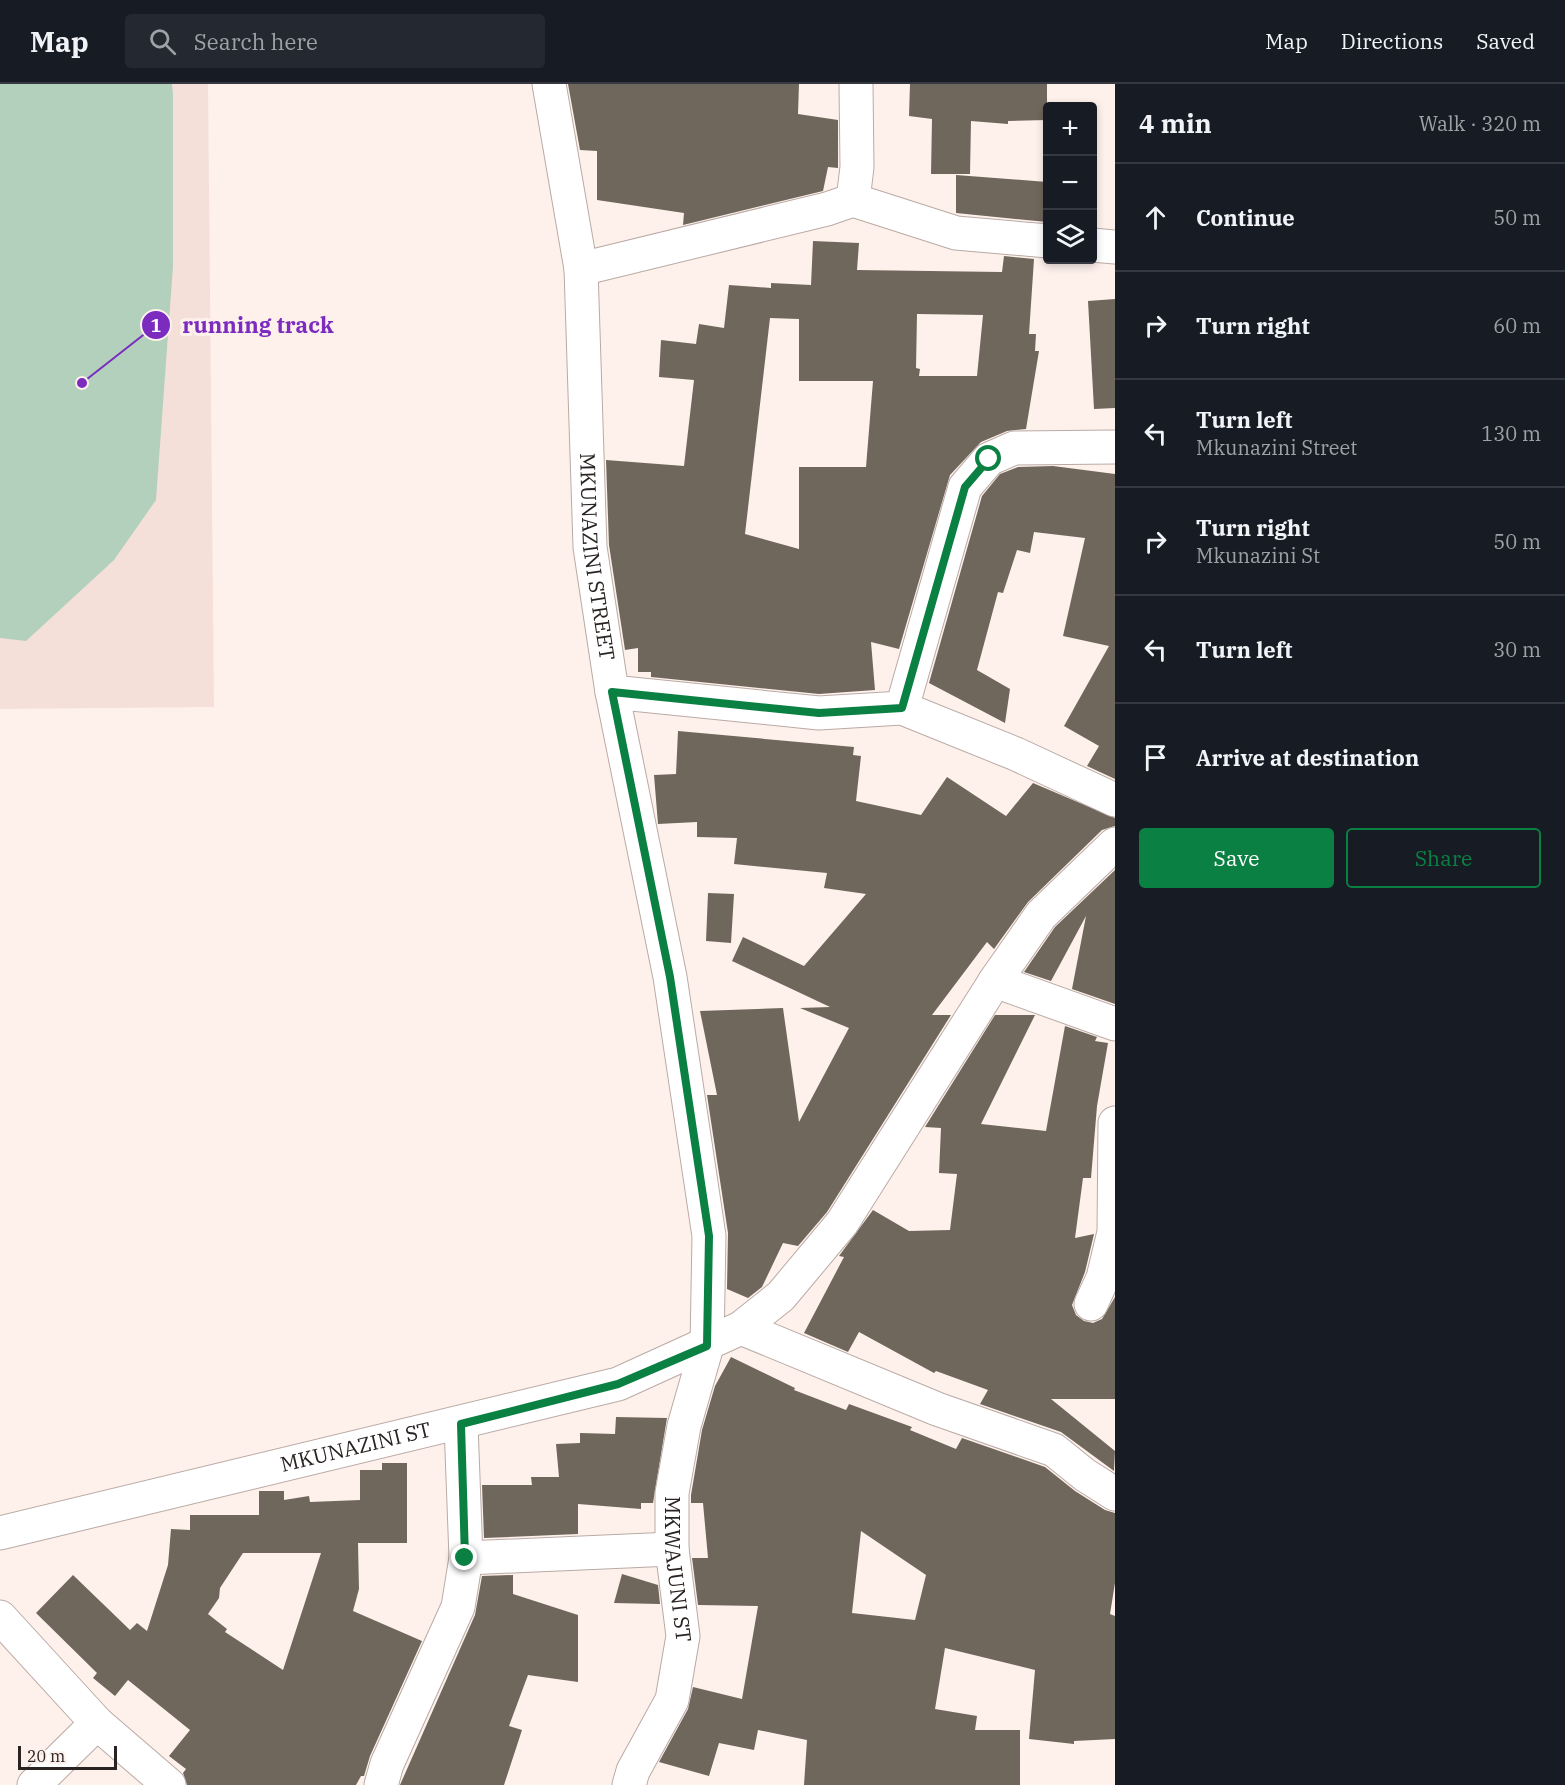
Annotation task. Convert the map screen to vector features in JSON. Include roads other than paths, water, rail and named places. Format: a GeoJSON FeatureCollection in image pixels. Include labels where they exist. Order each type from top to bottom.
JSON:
{"type":"FeatureCollection","features":[{"type":"Feature","properties":{"kind":"street","name":"MKUNAZINI STREET"},"geometry":{"type":"LineString","coordinates":[[549,84],[580,269],[590,547],[612,692],[670,977],[709,1236],[707,1346]]}},
{"type":"Feature","properties":{"kind":"street"},"geometry":{"type":"LineString","coordinates":[[853,200],[857,166],[856,84]]}},
{"type":"Feature","properties":{"kind":"street"},"geometry":{"type":"LineString","coordinates":[[580,269],[826,209],[853,200],[956,233],[1043,241]]}},
{"type":"Feature","properties":{"kind":"street"},"geometry":{"type":"LineString","coordinates":[[1097,245],[1115,247]]}},
{"type":"Feature","properties":{"kind":"street"},"geometry":{"type":"LineString","coordinates":[[902,708],[965,487],[989,459],[1014,448],[1115,447]]}},
{"type":"Feature","properties":{"kind":"street"},"geometry":{"type":"LineString","coordinates":[[612,692],[819,713],[902,708],[1016,754],[1115,800]]}},
{"type":"Feature","properties":{"kind":"street","name":"MKUNAZINI ST"},"geometry":{"type":"LineString","coordinates":[[0,1533],[240,1474],[461,1424],[618,1384],[707,1346],[741,1328],[781,1296],[842,1223],[995,981],[1041,915],[1115,844]]}},
{"type":"Feature","properties":{"kind":"street"},"geometry":{"type":"LineString","coordinates":[[995,981],[1115,1024]]}},
{"type":"Feature","properties":{"kind":"street"},"geometry":{"type":"LineString","coordinates":[[1090,1304],[1103,1278],[1114,1232],[1115,1123]]}},
{"type":"Feature","properties":{"kind":"street"},"geometry":{"type":"LineString","coordinates":[[741,1328],[937,1409],[1054,1450],[1085,1476],[1115,1494]]}},
{"type":"Feature","properties":{"kind":"street","name":"MKWAJUNI ST"},"geometry":{"type":"LineString","coordinates":[[629,1785],[633,1771],[672,1700],[674,1689],[683,1636],[672,1549],[672,1493],[684,1426],[707,1346]]}},
{"type":"Feature","properties":{"kind":"street"},"geometry":{"type":"LineString","coordinates":[[381,1785],[387,1764],[458,1607],[466,1558],[461,1424]]}},
{"type":"Feature","properties":{"kind":"street"},"geometry":{"type":"LineString","coordinates":[[466,1558],[672,1549]]}},
{"type":"Feature","properties":{"kind":"street"},"geometry":{"type":"LineString","coordinates":[[0,1617],[97,1723],[169,1785]]}},
{"type":"Feature","properties":{"kind":"street"},"geometry":{"type":"LineString","coordinates":[[34,1785],[97,1723]]}},
{"type":"Feature","properties":{"kind":"place","name":"running track"},"geometry":{"type":"Point","coordinates":[82,383]}}]}
